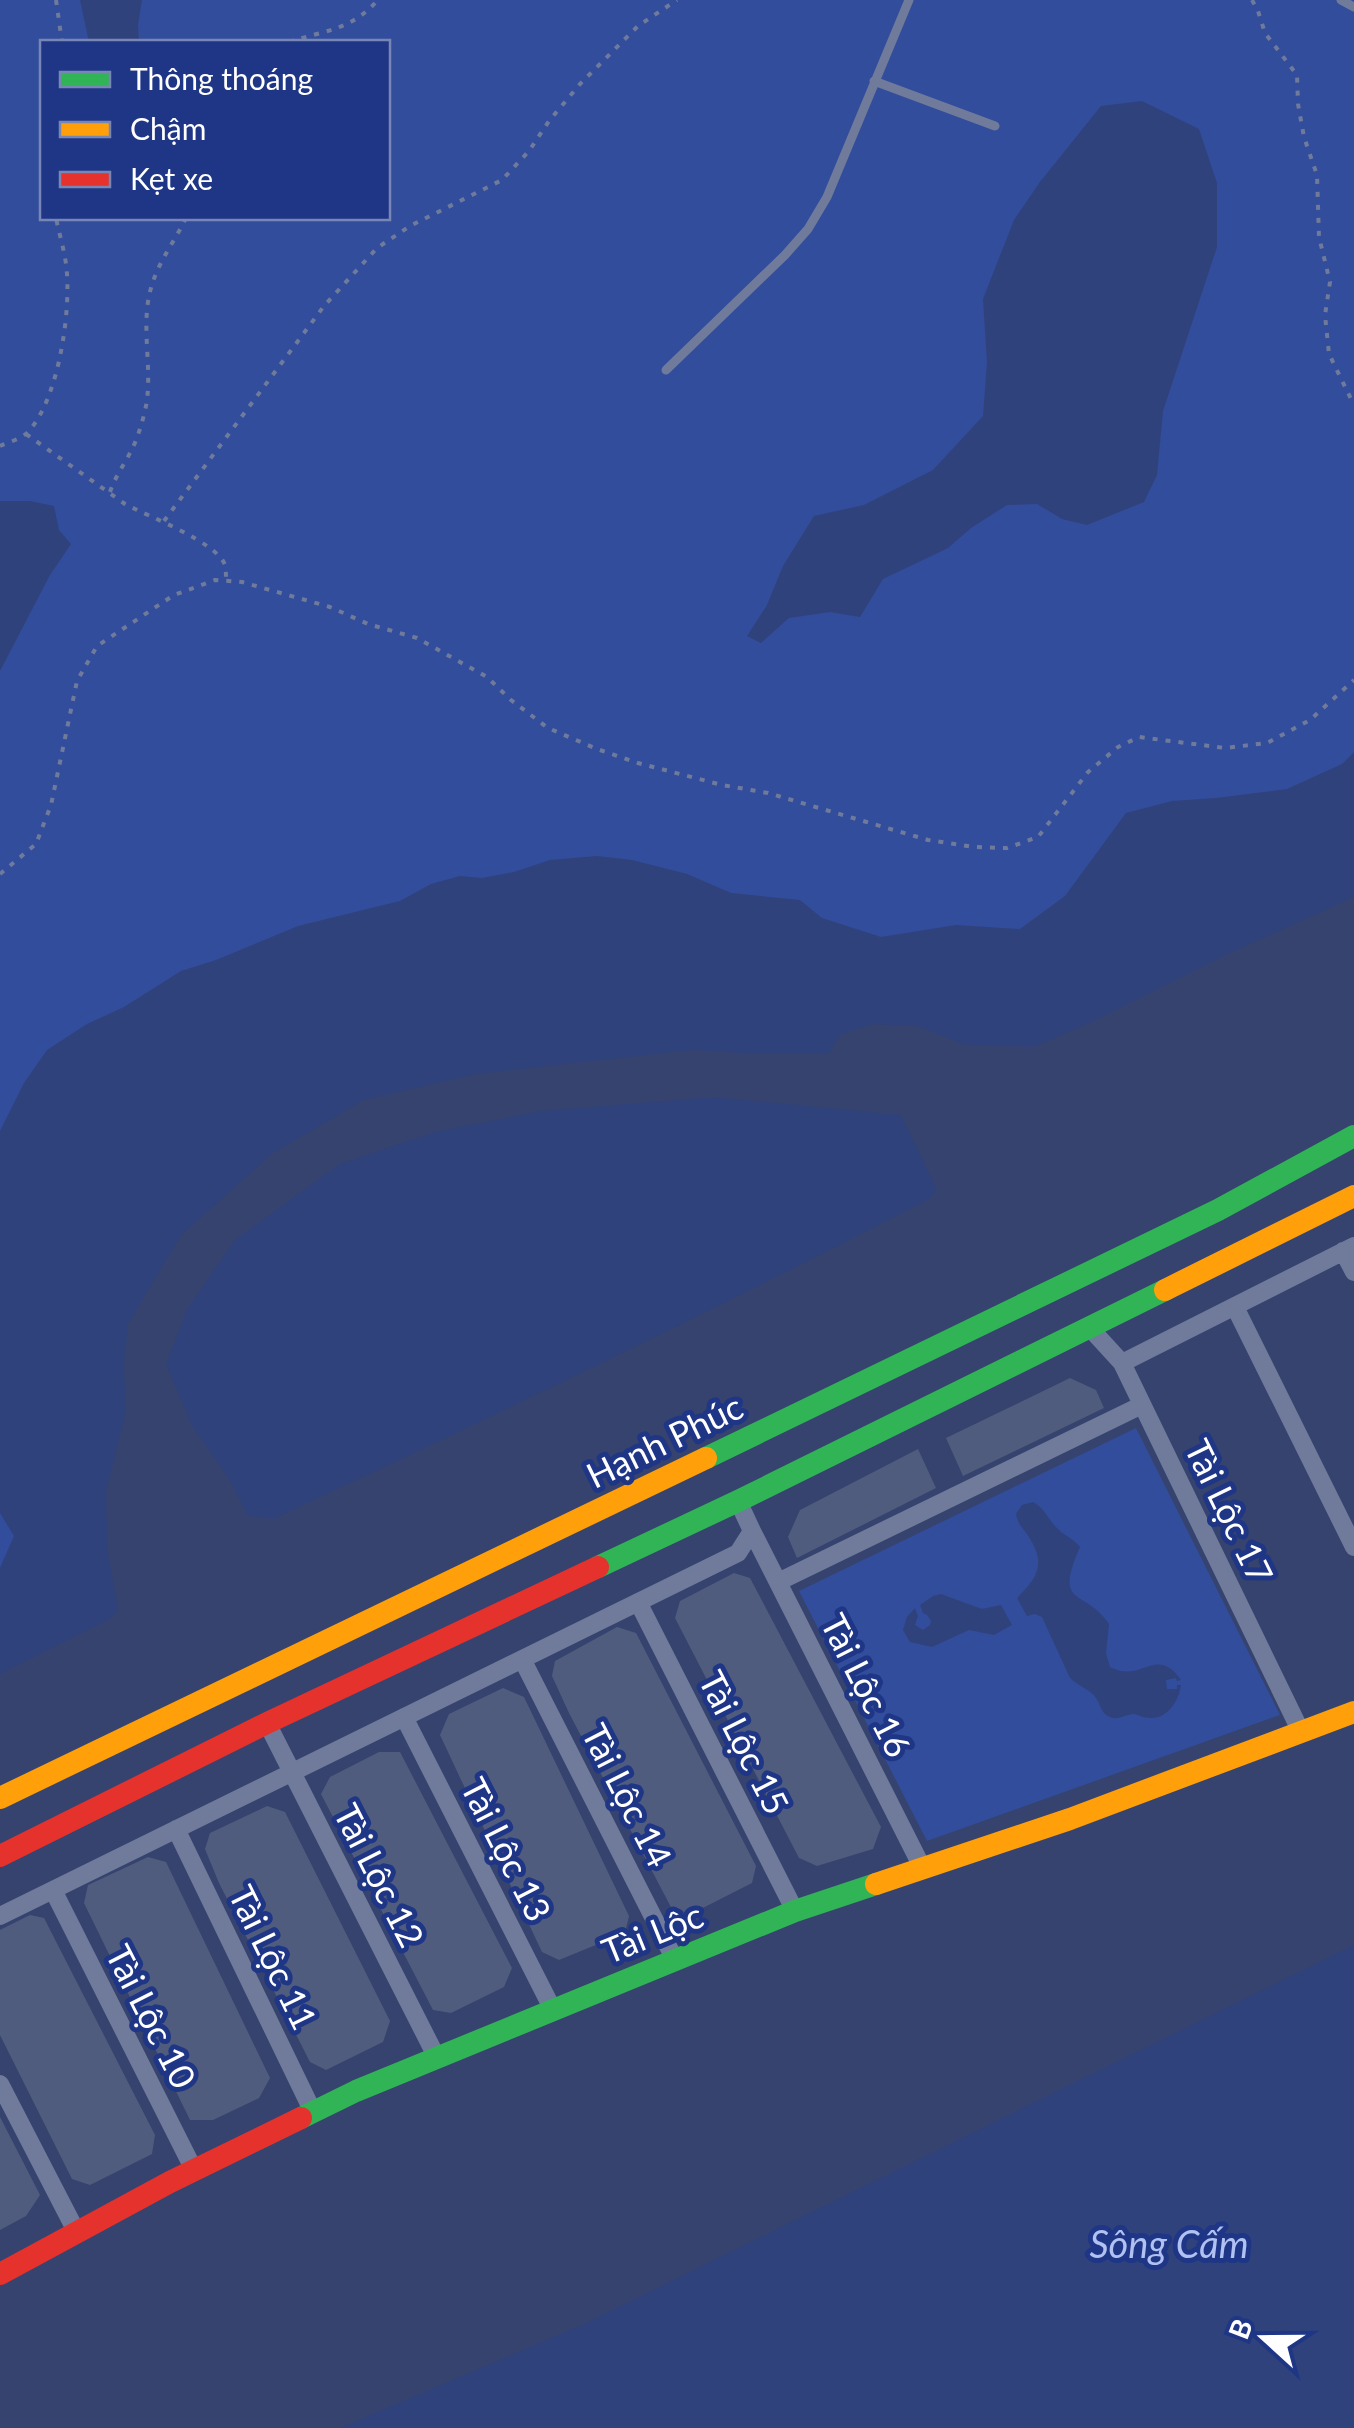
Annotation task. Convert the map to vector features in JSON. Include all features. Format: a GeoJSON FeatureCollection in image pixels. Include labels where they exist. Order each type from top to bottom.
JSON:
{"type":"FeatureCollection","features":[{"type":"Feature","properties":{"kind":"street","name":"Hạnh Phúc"},"geometry":{"type":"LineString","coordinates":[[0,1798],[256,1702],[738,1500],[1071,1308],[1218,1210],[1354,1136]]}},
{"type":"Feature","properties":{"kind":"street","name":"Hạnh Phúc"},"geometry":{"type":"LineString","coordinates":[[0,1856],[256,1702],[1071,1308],[1354,1196]]}},
{"type":"Feature","properties":{"kind":"street"},"geometry":{"type":"LineString","coordinates":[[1122,1363],[1349,1248],[1354,1272]]}},
{"type":"Feature","properties":{"kind":"street"},"geometry":{"type":"LineString","coordinates":[[1235,1307],[1354,1547]]}},
{"type":"Feature","properties":{"kind":"street","name":"Tài Lộc 17"},"geometry":{"type":"LineString","coordinates":[[1071,1308],[1122,1363],[1301,1732]]}},
{"type":"Feature","properties":{"kind":"street"},"geometry":{"type":"LineString","coordinates":[[778,1582],[1142,1405]]}},
{"type":"Feature","properties":{"kind":"street","name":"Tài Lộc 16"},"geometry":{"type":"LineString","coordinates":[[738,1500],[923,1869]]}},
{"type":"Feature","properties":{"kind":"street"},"geometry":{"type":"LineString","coordinates":[[0,1916],[738,1553],[752,1531]]}},
{"type":"Feature","properties":{"kind":"street","name":"Tài Lộc 15"},"geometry":{"type":"LineString","coordinates":[[638,1602],[795,1912]]}},
{"type":"Feature","properties":{"kind":"street","name":"Tài Lộc 14"},"geometry":{"type":"LineString","coordinates":[[522,1659],[675,1960]]}},
{"type":"Feature","properties":{"kind":"street","name":"Tài Lộc 12"},"geometry":{"type":"LineString","coordinates":[[256,1702],[437,2058]]}},
{"type":"Feature","properties":{"kind":"street","name":"Tài Lộc"},"geometry":{"type":"LineString","coordinates":[[0,2274],[194,2170],[356,2091],[795,1912],[1070,1819],[1354,1712]]}},
{"type":"Feature","properties":{"kind":"street","name":"Tài Lộc 13"},"geometry":{"type":"LineString","coordinates":[[404,1717],[554,2010]]}},
{"type":"Feature","properties":{"kind":"street","name":"Tài Lộc 11"},"geometry":{"type":"LineString","coordinates":[[176,1829],[313,2112]]}},
{"type":"Feature","properties":{"kind":"street","name":"Tài Lộc 10"},"geometry":{"type":"LineString","coordinates":[[53,1890],[194,2170]]}},
{"type":"Feature","properties":{"kind":"street"},"geometry":{"type":"LineString","coordinates":[[0,2084],[76,2231]]}},
{"type":"Feature","properties":{"kind":"lane"},"geometry":{"type":"LineString","coordinates":[[666,370],[808,228],[827,196],[909,0]]}},
{"type":"Feature","properties":{"kind":"lane"},"geometry":{"type":"LineString","coordinates":[[1341,0],[1354,7]]}},
{"type":"Feature","properties":{"kind":"lane"},"geometry":{"type":"LineString","coordinates":[[874,81],[995,126]]}},
{"type":"Feature","properties":{"kind":"path"},"geometry":{"type":"LineString","coordinates":[[56,0],[62,40]]}},
{"type":"Feature","properties":{"kind":"path"},"geometry":{"type":"LineString","coordinates":[[297,40],[337,30],[367,12],[378,0]]}},
{"type":"Feature","properties":{"kind":"path"},"geometry":{"type":"LineString","coordinates":[[164,521],[350,275],[377,248],[410,226],[502,180],[580,84],[638,26],[677,0]]}},
{"type":"Feature","properties":{"kind":"path"},"geometry":{"type":"LineString","coordinates":[[1252,0],[1265,33],[1297,75],[1304,137],[1317,174],[1320,237],[1330,282],[1325,315],[1329,354],[1354,405]]}},
{"type":"Feature","properties":{"kind":"path"},"geometry":{"type":"LineString","coordinates":[[0,446],[26,434],[44,408],[60,358],[67,302],[66,265],[56,220]]}},
{"type":"Feature","properties":{"kind":"path"},"geometry":{"type":"LineString","coordinates":[[110,492],[132,450],[146,407],[150,290],[161,261],[185,220]]}},
{"type":"Feature","properties":{"kind":"path"},"geometry":{"type":"LineString","coordinates":[[26,434],[140,512],[209,547],[224,562],[226,581]]}},
{"type":"Feature","properties":{"kind":"path"},"geometry":{"type":"LineString","coordinates":[[0,874],[36,844],[51,805],[78,681],[97,646],[174,595],[215,580],[242,582],[330,607],[368,624],[417,638],[486,677],[548,728],[596,749],[671,772],[768,793],[928,840],[974,847],[1007,848],[1038,837],[1088,772],[1118,747],[1140,737],[1225,748],[1267,744],[1310,720],[1354,680]]}},
{"type":"Feature","properties":{"kind":"shaded area"},"geometry":{"type":"Polygon","coordinates":[[[0,0],[1354,0],[1354,785],[1069,943],[226,1082],[45,1440],[0,1616],[0,0]]]}},
{"type":"Feature","properties":{"kind":"shaded area"},"geometry":{"type":"Polygon","coordinates":[[[1136,1428],[1280,1715],[927,1841],[799,1591],[1136,1428]]]}},
{"type":"Feature","properties":{"kind":"water"},"geometry":{"type":"Polygon","coordinates":[[[80,0],[142,0],[139,40],[89,40],[80,0]]]}},
{"type":"Feature","properties":{"kind":"water"},"geometry":{"type":"Polygon","coordinates":[[[1142,101],[1199,129],[1217,183],[1217,247],[1163,411],[1157,475],[1144,502],[1087,525],[1062,519],[1037,504],[1007,505],[948,548],[883,579],[860,617],[830,612],[789,618],[761,643],[747,636],[814,516],[864,505],[933,470],[983,416],[987,362],[983,299],[1014,220],[1101,106],[1142,101]]]}},
{"type":"Feature","properties":{"kind":"water"},"geometry":{"type":"Polygon","coordinates":[[[0,501],[54,506],[59,530],[71,544],[50,575],[0,671],[0,501]]]}},
{"type":"Feature","properties":{"kind":"water"},"geometry":{"type":"Polygon","coordinates":[[[1354,752],[1354,897],[1034,1047],[965,1045],[918,1026],[873,1024],[840,1035],[829,1053],[691,1050],[476,1074],[364,1100],[273,1153],[181,1235],[128,1324],[124,1363],[126,1412],[106,1491],[108,1553],[118,1610],[112,1618],[0,1674],[0,1568],[14,1536],[0,1513],[0,1131],[24,1083],[47,1050],[181,971],[298,926],[400,901],[431,884],[460,876],[482,878],[550,860],[597,856],[632,860],[687,874],[731,893],[800,900],[822,918],[881,937],[956,925],[1020,929],[1065,896],[1126,813],[1172,801],[1287,789],[1342,764],[1354,752]]]}},
{"type":"Feature","properties":{"kind":"water"},"geometry":{"type":"Polygon","coordinates":[[[714,1097],[901,1115],[937,1190],[929,1199],[766,1282],[438,1441],[273,1519],[248,1516],[229,1479],[191,1424],[166,1364],[187,1309],[235,1240],[340,1164],[435,1132],[541,1111],[714,1097]]]}},
{"type":"Feature","properties":{"kind":"water"},"geometry":{"type":"Polygon","coordinates":[[[1033,1502],[1080,1547],[1072,1567],[1071,1589],[1109,1624],[1106,1653],[1110,1667],[1131,1671],[1164,1665],[1181,1680],[1166,1680],[1167,1689],[1181,1685],[1167,1712],[1150,1718],[1134,1714],[1107,1716],[1093,1695],[1070,1678],[1042,1617],[1027,1616],[1017,1598],[1035,1577],[1038,1563],[1016,1514],[1022,1505],[1033,1502]]]}},
{"type":"Feature","properties":{"kind":"water"},"geometry":{"type":"Polygon","coordinates":[[[941,1594],[982,1609],[1001,1605],[1012,1625],[994,1635],[969,1630],[932,1647],[910,1642],[903,1630],[907,1617],[915,1608],[915,1625],[923,1630],[931,1621],[920,1605],[941,1594]]]}},
{"type":"Feature","properties":{"kind":"water","name":"Sông Cấm"},"geometry":{"type":"Polygon","coordinates":[[[1354,1945],[1354,2428],[340,2428],[584,2324],[1354,1945]]]}},
{"type":"Feature","properties":{"kind":"building"},"geometry":{"type":"Polygon","coordinates":[[[1070,1378],[1096,1390],[1104,1408],[963,1476],[946,1438],[1070,1378]]]}},
{"type":"Feature","properties":{"kind":"building"},"geometry":{"type":"Polygon","coordinates":[[[918,1449],[936,1488],[797,1558],[788,1537],[800,1510],[918,1449]]]}},
{"type":"Feature","properties":{"kind":"building"},"geometry":{"type":"Polygon","coordinates":[[[734,1573],[750,1578],[881,1827],[873,1849],[817,1866],[799,1858],[675,1618],[680,1601],[734,1573]]]}},
{"type":"Feature","properties":{"kind":"building"},"geometry":{"type":"Polygon","coordinates":[[[617,1627],[636,1633],[756,1866],[752,1883],[687,1916],[673,1911],[552,1676],[555,1661],[617,1627]]]}},
{"type":"Feature","properties":{"kind":"building"},"geometry":{"type":"Polygon","coordinates":[[[503,1688],[524,1697],[629,1916],[625,1933],[559,1960],[542,1952],[440,1735],[449,1714],[503,1688]]]}},
{"type":"Feature","properties":{"kind":"building"},"geometry":{"type":"Polygon","coordinates":[[[379,1752],[400,1752],[512,1968],[504,1987],[451,2013],[433,2010],[321,1794],[330,1777],[379,1752]]]}},
{"type":"Feature","properties":{"kind":"building"},"geometry":{"type":"Polygon","coordinates":[[[267,1806],[285,1812],[390,2021],[383,2042],[326,2070],[310,2062],[205,1849],[210,1833],[267,1806]]]}},
{"type":"Feature","properties":{"kind":"building"},"geometry":{"type":"Polygon","coordinates":[[[148,1857],[166,1862],[270,2078],[259,2098],[213,2120],[190,2120],[84,1903],[88,1885],[148,1857]]]}},
{"type":"Feature","properties":{"kind":"building"},"geometry":{"type":"Polygon","coordinates":[[[30,1915],[44,1918],[155,2135],[152,2154],[90,2185],[72,2179],[0,2035],[0,1930],[30,1915]]]}},
{"type":"Feature","properties":{"kind":"building"},"geometry":{"type":"Polygon","coordinates":[[[0,2117],[40,2195],[26,2216],[0,2230],[0,2117]]]}},
{"type":"Feature","properties":{"kind":"traffic: fast"},"geometry":{"type":"LineString","coordinates":[[706,1458],[1218,1210],[1354,1136]]}},
{"type":"Feature","properties":{"kind":"traffic: fast"},"geometry":{"type":"LineString","coordinates":[[598,1567],[1165,1290]]}},
{"type":"Feature","properties":{"kind":"traffic: fast"},"geometry":{"type":"LineString","coordinates":[[301,2118],[356,2091],[795,1911],[876,1884]]}},
{"type":"Feature","properties":{"kind":"traffic: slow"},"geometry":{"type":"LineString","coordinates":[[1165,1290],[1354,1196]]}},
{"type":"Feature","properties":{"kind":"traffic: slow"},"geometry":{"type":"LineString","coordinates":[[0,1798],[706,1458]]}},
{"type":"Feature","properties":{"kind":"traffic: slow"},"geometry":{"type":"LineString","coordinates":[[876,1884],[1070,1819],[1354,1712]]}},
{"type":"Feature","properties":{"kind":"traffic: jam"},"geometry":{"type":"LineString","coordinates":[[0,1856],[267,1723],[598,1567]]}},
{"type":"Feature","properties":{"kind":"traffic: jam"},"geometry":{"type":"LineString","coordinates":[[0,2274],[170,2182],[301,2118]]}}]}
